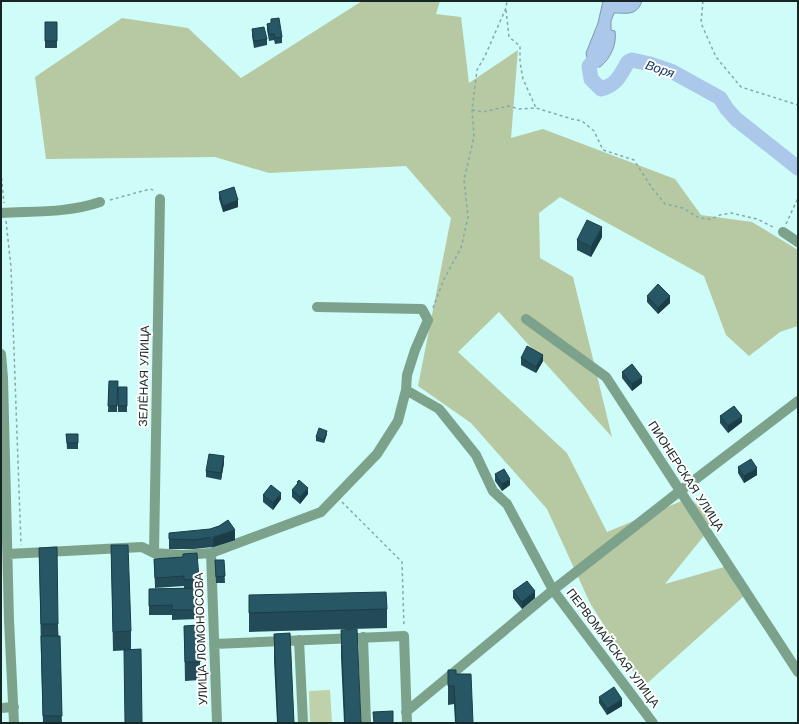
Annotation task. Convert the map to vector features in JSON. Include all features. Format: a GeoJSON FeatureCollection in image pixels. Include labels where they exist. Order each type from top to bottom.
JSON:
{"type":"FeatureCollection","features":[{"type":"Feature","properties":{"kind":"street","name":"ЗЕЛЁНАЯ УЛИЦА"},"geometry":{"type":"LineString","coordinates":[[154,553],[160,199]]}},
{"type":"Feature","properties":{"kind":"street"},"geometry":{"type":"LineString","coordinates":[[3,213],[53,212],[90,206],[100,202]]}},
{"type":"Feature","properties":{"kind":"street"},"geometry":{"type":"LineString","coordinates":[[783,232],[798,242]]}},
{"type":"Feature","properties":{"kind":"street"},"geometry":{"type":"LineString","coordinates":[[8,554],[142,547],[154,553],[182,555],[211,553],[321,512],[377,454],[398,421],[406,390],[407,375],[414,350],[428,320],[422,309],[317,307]]}},
{"type":"Feature","properties":{"kind":"street","name":"ПИОНЕРСКАЯ УЛИЦА"},"geometry":{"type":"LineString","coordinates":[[526,319],[606,377],[798,672]]}},
{"type":"Feature","properties":{"kind":"street"},"geometry":{"type":"LineString","coordinates":[[1,354],[8,554],[5,620],[6,643],[14,707],[14,723]]}},
{"type":"Feature","properties":{"kind":"street","name":"ПЕРВОМАЙСКАЯ УЛИЦА"},"geometry":{"type":"LineString","coordinates":[[406,390],[439,410],[476,455],[493,491],[507,504],[552,590],[653,723]]}},
{"type":"Feature","properties":{"kind":"street"},"geometry":{"type":"LineString","coordinates":[[406,712],[552,590],[798,401]]}},
{"type":"Feature","properties":{"kind":"street","name":"УЛИЦА ЛОМОНОСОВА"},"geometry":{"type":"LineString","coordinates":[[211,553],[217,723]]}},
{"type":"Feature","properties":{"kind":"street"},"geometry":{"type":"LineString","coordinates":[[214,644],[404,636],[407,723]]}},
{"type":"Feature","properties":{"kind":"street"},"geometry":{"type":"LineString","coordinates":[[363,638],[366,723]]}},
{"type":"Feature","properties":{"kind":"street"},"geometry":{"type":"LineString","coordinates":[[300,640],[303,723]]}},
{"type":"Feature","properties":{"kind":"street"},"geometry":{"type":"LineString","coordinates":[[1,708],[14,707]]}},
{"type":"Feature","properties":{"kind":"path"},"geometry":{"type":"LineString","coordinates":[[507,1],[506,8],[509,37],[520,46],[520,62],[524,79],[536,108]]}},
{"type":"Feature","properties":{"kind":"path"},"geometry":{"type":"LineString","coordinates":[[703,1],[701,23],[716,58],[741,87],[798,105]]}},
{"type":"Feature","properties":{"kind":"path"},"geometry":{"type":"LineString","coordinates":[[428,320],[444,279],[460,248],[468,217],[464,180],[474,137],[472,110],[477,70],[485,56],[506,8]]}},
{"type":"Feature","properties":{"kind":"path"},"geometry":{"type":"LineString","coordinates":[[472,110],[483,112],[508,106],[519,109],[536,108],[582,121],[594,131],[603,150],[634,160],[652,188],[665,204],[683,208],[699,218],[711,219],[720,215],[731,213],[758,219],[783,232],[798,198]]}},
{"type":"Feature","properties":{"kind":"path"},"geometry":{"type":"LineString","coordinates":[[1,172],[3,213],[11,267],[21,553]]}},
{"type":"Feature","properties":{"kind":"path"},"geometry":{"type":"LineString","coordinates":[[100,202],[150,189],[159,193],[160,199]]}},
{"type":"Feature","properties":{"kind":"path"},"geometry":{"type":"LineString","coordinates":[[336,497],[402,562],[404,636]]}},
{"type":"Feature","properties":{"kind":"green space"},"geometry":{"type":"Polygon","coordinates":[[[362,1],[440,1],[436,14],[461,17],[469,83],[518,50],[511,138],[543,129],[675,179],[701,215],[752,222],[798,250],[798,326],[780,332],[749,356],[726,335],[704,276],[560,197],[539,213],[540,258],[573,277],[612,437],[499,312],[458,352],[567,453],[607,532],[689,498],[716,521],[665,584],[724,567],[743,597],[643,687],[590,603],[547,509],[471,423],[418,386],[451,218],[406,166],[269,173],[215,157],[46,159],[35,77],[122,18],[188,28],[241,78],[362,1]]]}},
{"type":"Feature","properties":{"kind":"green space"},"geometry":{"type":"Polygon","coordinates":[[[330,690],[332,723],[310,723],[309,691],[330,690]]]}},
{"type":"Feature","properties":{"kind":"water"},"geometry":{"type":"Polygon","coordinates":[[[603,1],[642,1],[640,6],[631,13],[614,13],[611,21],[611,30],[615,31],[615,41],[610,55],[600,67],[589,66],[586,53],[598,23],[603,1]]]}},
{"type":"Feature","properties":{"kind":"building"},"geometry":{"type":"Polygon","coordinates":[[[279,18],[282,37],[275,38],[274,34],[269,34],[267,24],[271,23],[271,19],[279,18]]]}},
{"type":"Feature","properties":{"kind":"building"},"geometry":{"type":"Polygon","coordinates":[[[45,22],[57,22],[57,41],[45,41],[45,22]]]}},
{"type":"Feature","properties":{"kind":"building"},"geometry":{"type":"Polygon","coordinates":[[[264,27],[267,39],[254,41],[252,29],[264,27]]]}},
{"type":"Feature","properties":{"kind":"building"},"geometry":{"type":"Polygon","coordinates":[[[234,187],[238,200],[223,206],[219,192],[234,187]]]}},
{"type":"Feature","properties":{"kind":"building"},"geometry":{"type":"Polygon","coordinates":[[[587,220],[602,227],[591,247],[577,240],[587,220]]]}},
{"type":"Feature","properties":{"kind":"building"},"geometry":{"type":"Polygon","coordinates":[[[658,284],[670,296],[658,308],[647,296],[658,284]]]}},
{"type":"Feature","properties":{"kind":"building"},"geometry":{"type":"Polygon","coordinates":[[[527,346],[543,355],[536,367],[521,358],[527,346]]]}},
{"type":"Feature","properties":{"kind":"building"},"geometry":{"type":"Polygon","coordinates":[[[632,364],[642,377],[632,384],[622,372],[632,364]]]}},
{"type":"Feature","properties":{"kind":"building"},"geometry":{"type":"Polygon","coordinates":[[[109,381],[118,381],[117,406],[108,406],[109,381]]]}},
{"type":"Feature","properties":{"kind":"building"},"geometry":{"type":"Polygon","coordinates":[[[118,387],[127,387],[127,406],[118,406],[118,387]]]}},
{"type":"Feature","properties":{"kind":"building"},"geometry":{"type":"Polygon","coordinates":[[[734,406],[742,416],[728,426],[720,416],[734,406]]]}},
{"type":"Feature","properties":{"kind":"building"},"geometry":{"type":"Polygon","coordinates":[[[319,428],[327,431],[324,440],[316,437],[319,428]]]}},
{"type":"Feature","properties":{"kind":"building"},"geometry":{"type":"Polygon","coordinates":[[[66,434],[78,434],[78,443],[67,443],[66,434]]]}},
{"type":"Feature","properties":{"kind":"building"},"geometry":{"type":"Polygon","coordinates":[[[209,454],[224,456],[221,473],[206,471],[209,454]]]}},
{"type":"Feature","properties":{"kind":"building"},"geometry":{"type":"Polygon","coordinates":[[[751,459],[757,468],[744,476],[738,467],[751,459]]]}},
{"type":"Feature","properties":{"kind":"building"},"geometry":{"type":"Polygon","coordinates":[[[504,469],[510,479],[502,484],[495,474],[504,469]]]}},
{"type":"Feature","properties":{"kind":"building"},"geometry":{"type":"Polygon","coordinates":[[[299,480],[308,488],[300,497],[292,490],[299,480]]]}},
{"type":"Feature","properties":{"kind":"building"},"geometry":{"type":"Polygon","coordinates":[[[271,485],[281,493],[273,503],[263,495],[271,485]]]}},
{"type":"Feature","properties":{"kind":"building"},"geometry":{"type":"Polygon","coordinates":[[[228,520],[235,530],[213,537],[194,540],[169,539],[169,533],[210,529],[219,526],[228,520]]]}},
{"type":"Feature","properties":{"kind":"building"},"geometry":{"type":"Polygon","coordinates":[[[111,545],[128,545],[131,631],[113,632],[111,545]]]}},
{"type":"Feature","properties":{"kind":"building"},"geometry":{"type":"Polygon","coordinates":[[[57,547],[58,624],[41,624],[39,548],[57,547]]]}},
{"type":"Feature","properties":{"kind":"building"},"geometry":{"type":"Polygon","coordinates":[[[197,553],[199,579],[184,580],[184,576],[155,578],[154,559],[183,557],[183,554],[197,553]]]}},
{"type":"Feature","properties":{"kind":"building"},"geometry":{"type":"Polygon","coordinates":[[[215,560],[224,560],[225,576],[216,577],[215,560]]]}},
{"type":"Feature","properties":{"kind":"building"},"geometry":{"type":"Polygon","coordinates":[[[527,581],[535,591],[522,602],[513,591],[527,581]]]}},
{"type":"Feature","properties":{"kind":"building"},"geometry":{"type":"Polygon","coordinates":[[[197,588],[198,610],[172,610],[172,605],[149,606],[149,589],[197,588]]]}},
{"type":"Feature","properties":{"kind":"building"},"geometry":{"type":"Polygon","coordinates":[[[386,592],[387,609],[249,613],[249,595],[386,592]]]}},
{"type":"Feature","properties":{"kind":"building"},"geometry":{"type":"Polygon","coordinates":[[[198,625],[200,662],[185,662],[184,626],[198,625]]]}},
{"type":"Feature","properties":{"kind":"building"},"geometry":{"type":"Polygon","coordinates":[[[357,629],[361,723],[345,723],[341,630],[357,629]]]}},
{"type":"Feature","properties":{"kind":"building"},"geometry":{"type":"Polygon","coordinates":[[[290,633],[294,723],[278,723],[274,634],[290,633]]]}},
{"type":"Feature","properties":{"kind":"building"},"geometry":{"type":"Polygon","coordinates":[[[41,636],[60,636],[62,716],[43,716],[41,636]]]}},
{"type":"Feature","properties":{"kind":"building"},"geometry":{"type":"Polygon","coordinates":[[[141,649],[142,723],[125,723],[124,650],[141,649]]]}},
{"type":"Feature","properties":{"kind":"building"},"geometry":{"type":"Polygon","coordinates":[[[448,670],[456,670],[456,674],[471,674],[473,723],[456,723],[454,686],[448,686],[448,670]]]}},
{"type":"Feature","properties":{"kind":"building"},"geometry":{"type":"Polygon","coordinates":[[[614,687],[622,699],[607,709],[599,697],[614,687]]]}},
{"type":"Feature","properties":{"kind":"building"},"geometry":{"type":"Polygon","coordinates":[[[393,711],[393,723],[374,723],[373,712],[393,711]]]}},
{"type":"Feature","properties":{"kind":"waterway","name":"Воря"},"geometry":{"type":"LineString","coordinates":[[602,52],[589,66],[591,79],[601,89],[611,85],[620,75],[628,62],[632,60],[671,71],[720,98],[736,119],[798,168]]}}]}
